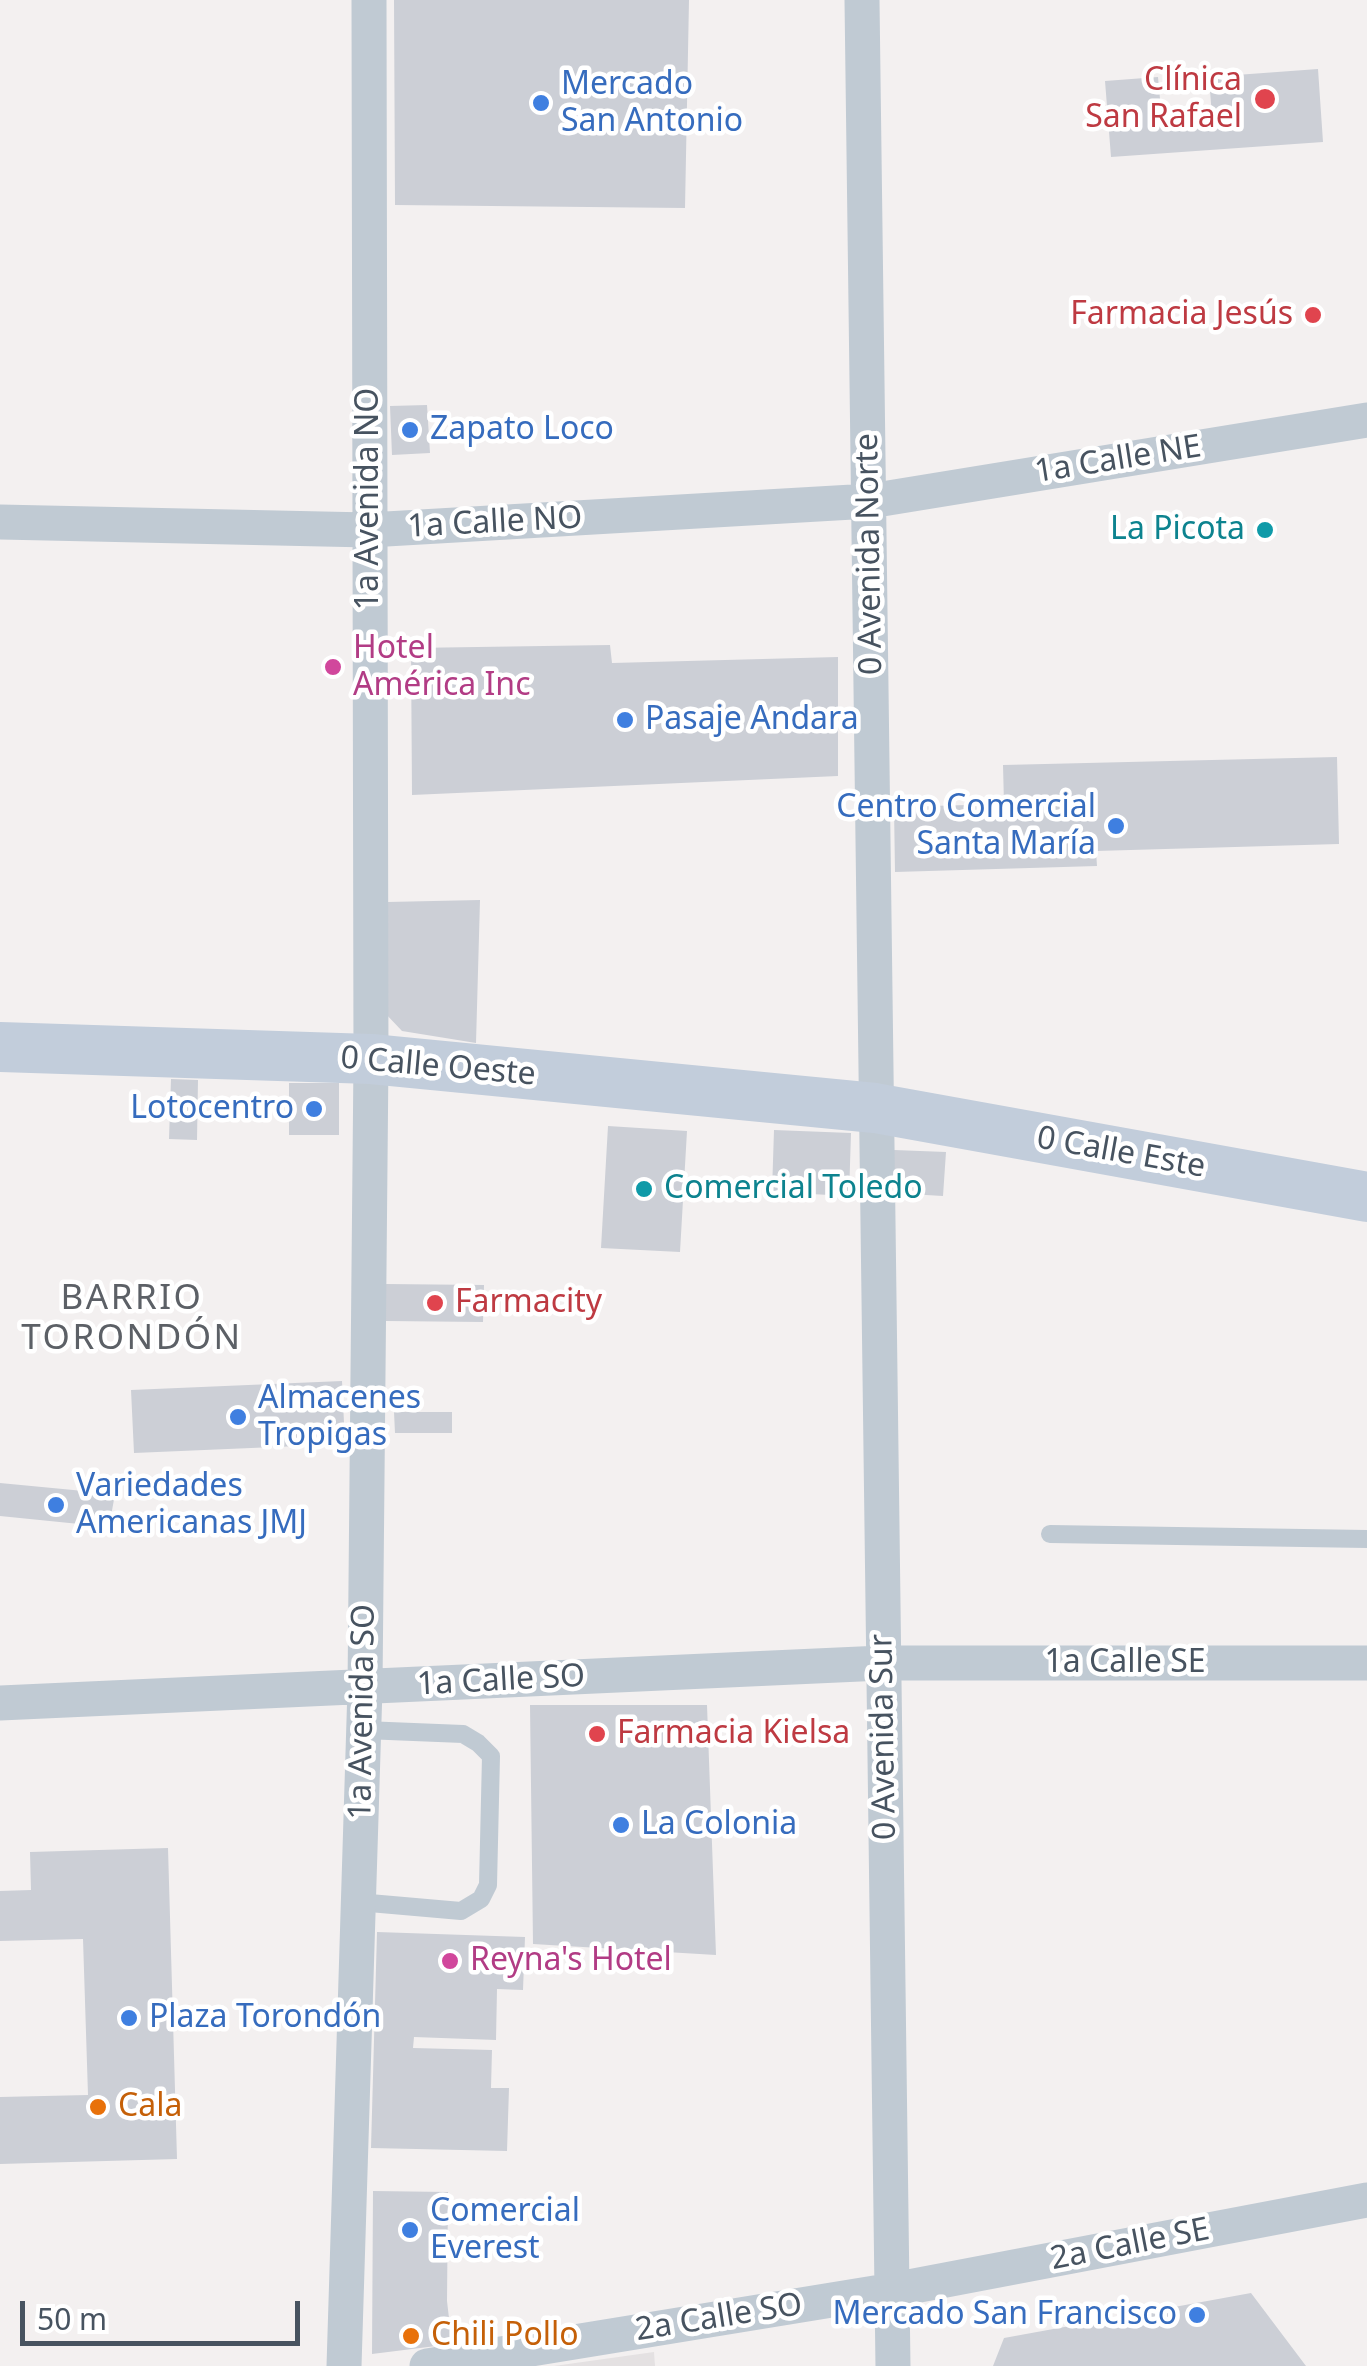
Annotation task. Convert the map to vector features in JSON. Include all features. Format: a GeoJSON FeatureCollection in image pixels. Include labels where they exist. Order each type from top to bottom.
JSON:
{"type":"FeatureCollection","features":[{"type":"Feature","properties":{"kind":"street","name":"1a Avenida NO"},"geometry":{"type":"LineString","coordinates":[[368,0],[372,1059]]}},
{"type":"Feature","properties":{"kind":"street","name":"0 Avenida Norte"},"geometry":{"type":"LineString","coordinates":[[862,0],[875,1108]]}},
{"type":"Feature","properties":{"kind":"street","name":"1a Calle NE"},"geometry":{"type":"LineString","coordinates":[[870,500],[1367,420]]}},
{"type":"Feature","properties":{"kind":"street","name":"1a Calle NO"},"geometry":{"type":"LineString","coordinates":[[0,522],[369,530],[870,500]]}},
{"type":"Feature","properties":{"kind":"street","name":"0 Calle Oeste"},"geometry":{"type":"LineString","coordinates":[[0,1047],[372,1059],[875,1108]]}},
{"type":"Feature","properties":{"kind":"street","name":"1a Avenida SO"},"geometry":{"type":"LineString","coordinates":[[344,2366],[365,1688],[372,1059]]}},
{"type":"Feature","properties":{"kind":"street","name":"0 Calle Este"},"geometry":{"type":"LineString","coordinates":[[875,1108],[1367,1197]]}},
{"type":"Feature","properties":{"kind":"street","name":"0 Avenida Sur"},"geometry":{"type":"LineString","coordinates":[[875,1108],[893,2366]]}},
{"type":"Feature","properties":{"kind":"street","name":"1a Calle SE"},"geometry":{"type":"LineString","coordinates":[[882,1663],[1367,1662]]}},
{"type":"Feature","properties":{"kind":"street","name":"1a Calle SO"},"geometry":{"type":"LineString","coordinates":[[0,1703],[882,1663]]}},
{"type":"Feature","properties":{"kind":"street","name":"2a Calle SE"},"geometry":{"type":"LineString","coordinates":[[893,2290],[1367,2200]]}},
{"type":"Feature","properties":{"kind":"street","name":"2a Calle SO"},"geometry":{"type":"LineString","coordinates":[[427,2366],[893,2290]]}},
{"type":"Feature","properties":{"kind":"lane"},"geometry":{"type":"LineString","coordinates":[[1050,1534],[1367,1539]]}},
{"type":"Feature","properties":{"kind":"lane"},"geometry":{"type":"LineString","coordinates":[[358,1902],[462,1911],[481,1899],[488,1885],[491,1756],[463,1734],[364,1730]]}},
{"type":"Feature","properties":{"kind":"shaded area"},"geometry":{"type":"Polygon","coordinates":[[[654,2352],[655,2366],[554,2366],[654,2352]]]}},
{"type":"Feature","properties":{"kind":"building","name":"Mercado San Antonio"},"geometry":{"type":"Polygon","coordinates":[[[394,0],[689,0],[685,208],[395,205],[394,0]]]}},
{"type":"Feature","properties":{"kind":"building","name":"Clínica San Rafael"},"geometry":{"type":"Polygon","coordinates":[[[1318,69],[1323,142],[1111,157],[1105,81],[1158,77],[1162,121],[1212,117],[1209,77],[1318,69]]]}},
{"type":"Feature","properties":{"kind":"building","name":"Zapato Loco"},"geometry":{"type":"Polygon","coordinates":[[[427,405],[430,453],[392,455],[390,406],[427,405]]]}},
{"type":"Feature","properties":{"kind":"building","name":"Pasaje Andara"},"geometry":{"type":"Polygon","coordinates":[[[610,645],[612,663],[838,657],[838,776],[412,795],[411,648],[610,645]]]}},
{"type":"Feature","properties":{"kind":"building","name":"Centro Comercial Santa María"},"geometry":{"type":"Polygon","coordinates":[[[1337,757],[1339,844],[1096,851],[1097,866],[895,872],[894,807],[1004,804],[1003,765],[1337,757]]]}},
{"type":"Feature","properties":{"kind":"building"},"geometry":{"type":"Polygon","coordinates":[[[480,900],[476,1043],[402,1031],[384,1012],[387,902],[480,900]]]}},
{"type":"Feature","properties":{"kind":"building"},"geometry":{"type":"Polygon","coordinates":[[[171,1079],[198,1080],[197,1140],[169,1139],[171,1079]]]}},
{"type":"Feature","properties":{"kind":"building","name":"Lotocentro"},"geometry":{"type":"Polygon","coordinates":[[[289,1083],[339,1083],[339,1135],[289,1135],[289,1083]]]}},
{"type":"Feature","properties":{"kind":"building","name":"Comercial Toledo"},"geometry":{"type":"Polygon","coordinates":[[[608,1126],[687,1131],[680,1252],[601,1248],[608,1126]]]}},
{"type":"Feature","properties":{"kind":"building"},"geometry":{"type":"Polygon","coordinates":[[[774,1130],[851,1133],[849,1196],[772,1192],[774,1130]]]}},
{"type":"Feature","properties":{"kind":"building"},"geometry":{"type":"Polygon","coordinates":[[[894,1150],[946,1152],[943,1196],[892,1193],[894,1150]]]}},
{"type":"Feature","properties":{"kind":"building","name":"Farmacity"},"geometry":{"type":"Polygon","coordinates":[[[386,1284],[484,1285],[483,1322],[386,1321],[386,1284]]]}},
{"type":"Feature","properties":{"kind":"building","name":"Almacenes Tropigas"},"geometry":{"type":"Polygon","coordinates":[[[342,1381],[345,1444],[134,1453],[131,1390],[342,1381]]]}},
{"type":"Feature","properties":{"kind":"building"},"geometry":{"type":"Polygon","coordinates":[[[394,1412],[452,1412],[452,1433],[395,1433],[394,1412]]]}},
{"type":"Feature","properties":{"kind":"building","name":"Variedades Americanas JMJ"},"geometry":{"type":"Polygon","coordinates":[[[0,1483],[115,1494],[109,1527],[0,1516],[0,1483]]]}},
{"type":"Feature","properties":{"kind":"building","name":"La Colonia"},"geometry":{"type":"Polygon","coordinates":[[[530,1705],[707,1705],[716,1955],[533,1944],[530,1705]]]}},
{"type":"Feature","properties":{"kind":"building","name":"Plaza Torondón"},"geometry":{"type":"Polygon","coordinates":[[[168,1848],[177,2159],[0,2164],[0,2097],[88,2095],[83,1939],[0,1941],[0,1891],[31,1890],[30,1852],[168,1848]]]}},
{"type":"Feature","properties":{"kind":"building"},"geometry":{"type":"Polygon","coordinates":[[[377,1932],[525,1937],[523,1990],[497,1989],[496,2040],[414,2037],[413,2048],[492,2050],[491,2088],[509,2088],[507,2151],[371,2148],[377,1932]]]}},
{"type":"Feature","properties":{"kind":"building"},"geometry":{"type":"Polygon","coordinates":[[[373,2191],[448,2192],[447,2301],[452,2344],[372,2354],[373,2191]]]}},
{"type":"Feature","properties":{"kind":"building","name":"Mercado San Francisco"},"geometry":{"type":"Polygon","coordinates":[[[1251,2293],[1306,2366],[993,2366],[1004,2338],[1251,2293]]]}},
{"type":"Feature","properties":{"kind":"place","name":"Clínica San Rafael"},"geometry":{"type":"Point","coordinates":[1265,99]}},
{"type":"Feature","properties":{"kind":"place","name":"Mercado San Antonio"},"geometry":{"type":"Point","coordinates":[541,103]}},
{"type":"Feature","properties":{"kind":"place","name":"Farmacia Jesús"},"geometry":{"type":"Point","coordinates":[1313,315]}},
{"type":"Feature","properties":{"kind":"place","name":"Zapato Loco"},"geometry":{"type":"Point","coordinates":[410,430]}},
{"type":"Feature","properties":{"kind":"place","name":"La Picota"},"geometry":{"type":"Point","coordinates":[1265,530]}},
{"type":"Feature","properties":{"kind":"place","name":"Hotel América Inc"},"geometry":{"type":"Point","coordinates":[333,667]}},
{"type":"Feature","properties":{"kind":"place","name":"Pasaje Andara"},"geometry":{"type":"Point","coordinates":[625,720]}},
{"type":"Feature","properties":{"kind":"place","name":"Centro Comercial Santa María"},"geometry":{"type":"Point","coordinates":[1116,826]}},
{"type":"Feature","properties":{"kind":"place","name":"Lotocentro"},"geometry":{"type":"Point","coordinates":[314,1109]}},
{"type":"Feature","properties":{"kind":"place","name":"Comercial Toledo"},"geometry":{"type":"Point","coordinates":[644,1189]}},
{"type":"Feature","properties":{"kind":"place","name":"Farmacity"},"geometry":{"type":"Point","coordinates":[435,1303]}},
{"type":"Feature","properties":{"kind":"place","name":"Almacenes Tropigas"},"geometry":{"type":"Point","coordinates":[238,1417]}},
{"type":"Feature","properties":{"kind":"place","name":"Variedades Americanas JMJ"},"geometry":{"type":"Point","coordinates":[56,1505]}},
{"type":"Feature","properties":{"kind":"place","name":"Farmacia Kielsa"},"geometry":{"type":"Point","coordinates":[597,1734]}},
{"type":"Feature","properties":{"kind":"place","name":"La Colonia"},"geometry":{"type":"Point","coordinates":[621,1825]}},
{"type":"Feature","properties":{"kind":"place","name":"Reyna's Hotel"},"geometry":{"type":"Point","coordinates":[450,1961]}},
{"type":"Feature","properties":{"kind":"place","name":"Plaza Torondón"},"geometry":{"type":"Point","coordinates":[129,2018]}},
{"type":"Feature","properties":{"kind":"place","name":"Cala"},"geometry":{"type":"Point","coordinates":[98,2107]}},
{"type":"Feature","properties":{"kind":"place","name":"Comercial Everest"},"geometry":{"type":"Point","coordinates":[410,2230]}},
{"type":"Feature","properties":{"kind":"place","name":"Mercado San Francisco"},"geometry":{"type":"Point","coordinates":[1197,2315]}},
{"type":"Feature","properties":{"kind":"place","name":"Chili Pollo"},"geometry":{"type":"Point","coordinates":[411,2336]}},
{"type":"Feature","properties":{"kind":"district","name":"BARRIO TORONDÓN"},"geometry":{"type":"Point","coordinates":[132,1319]}}]}
